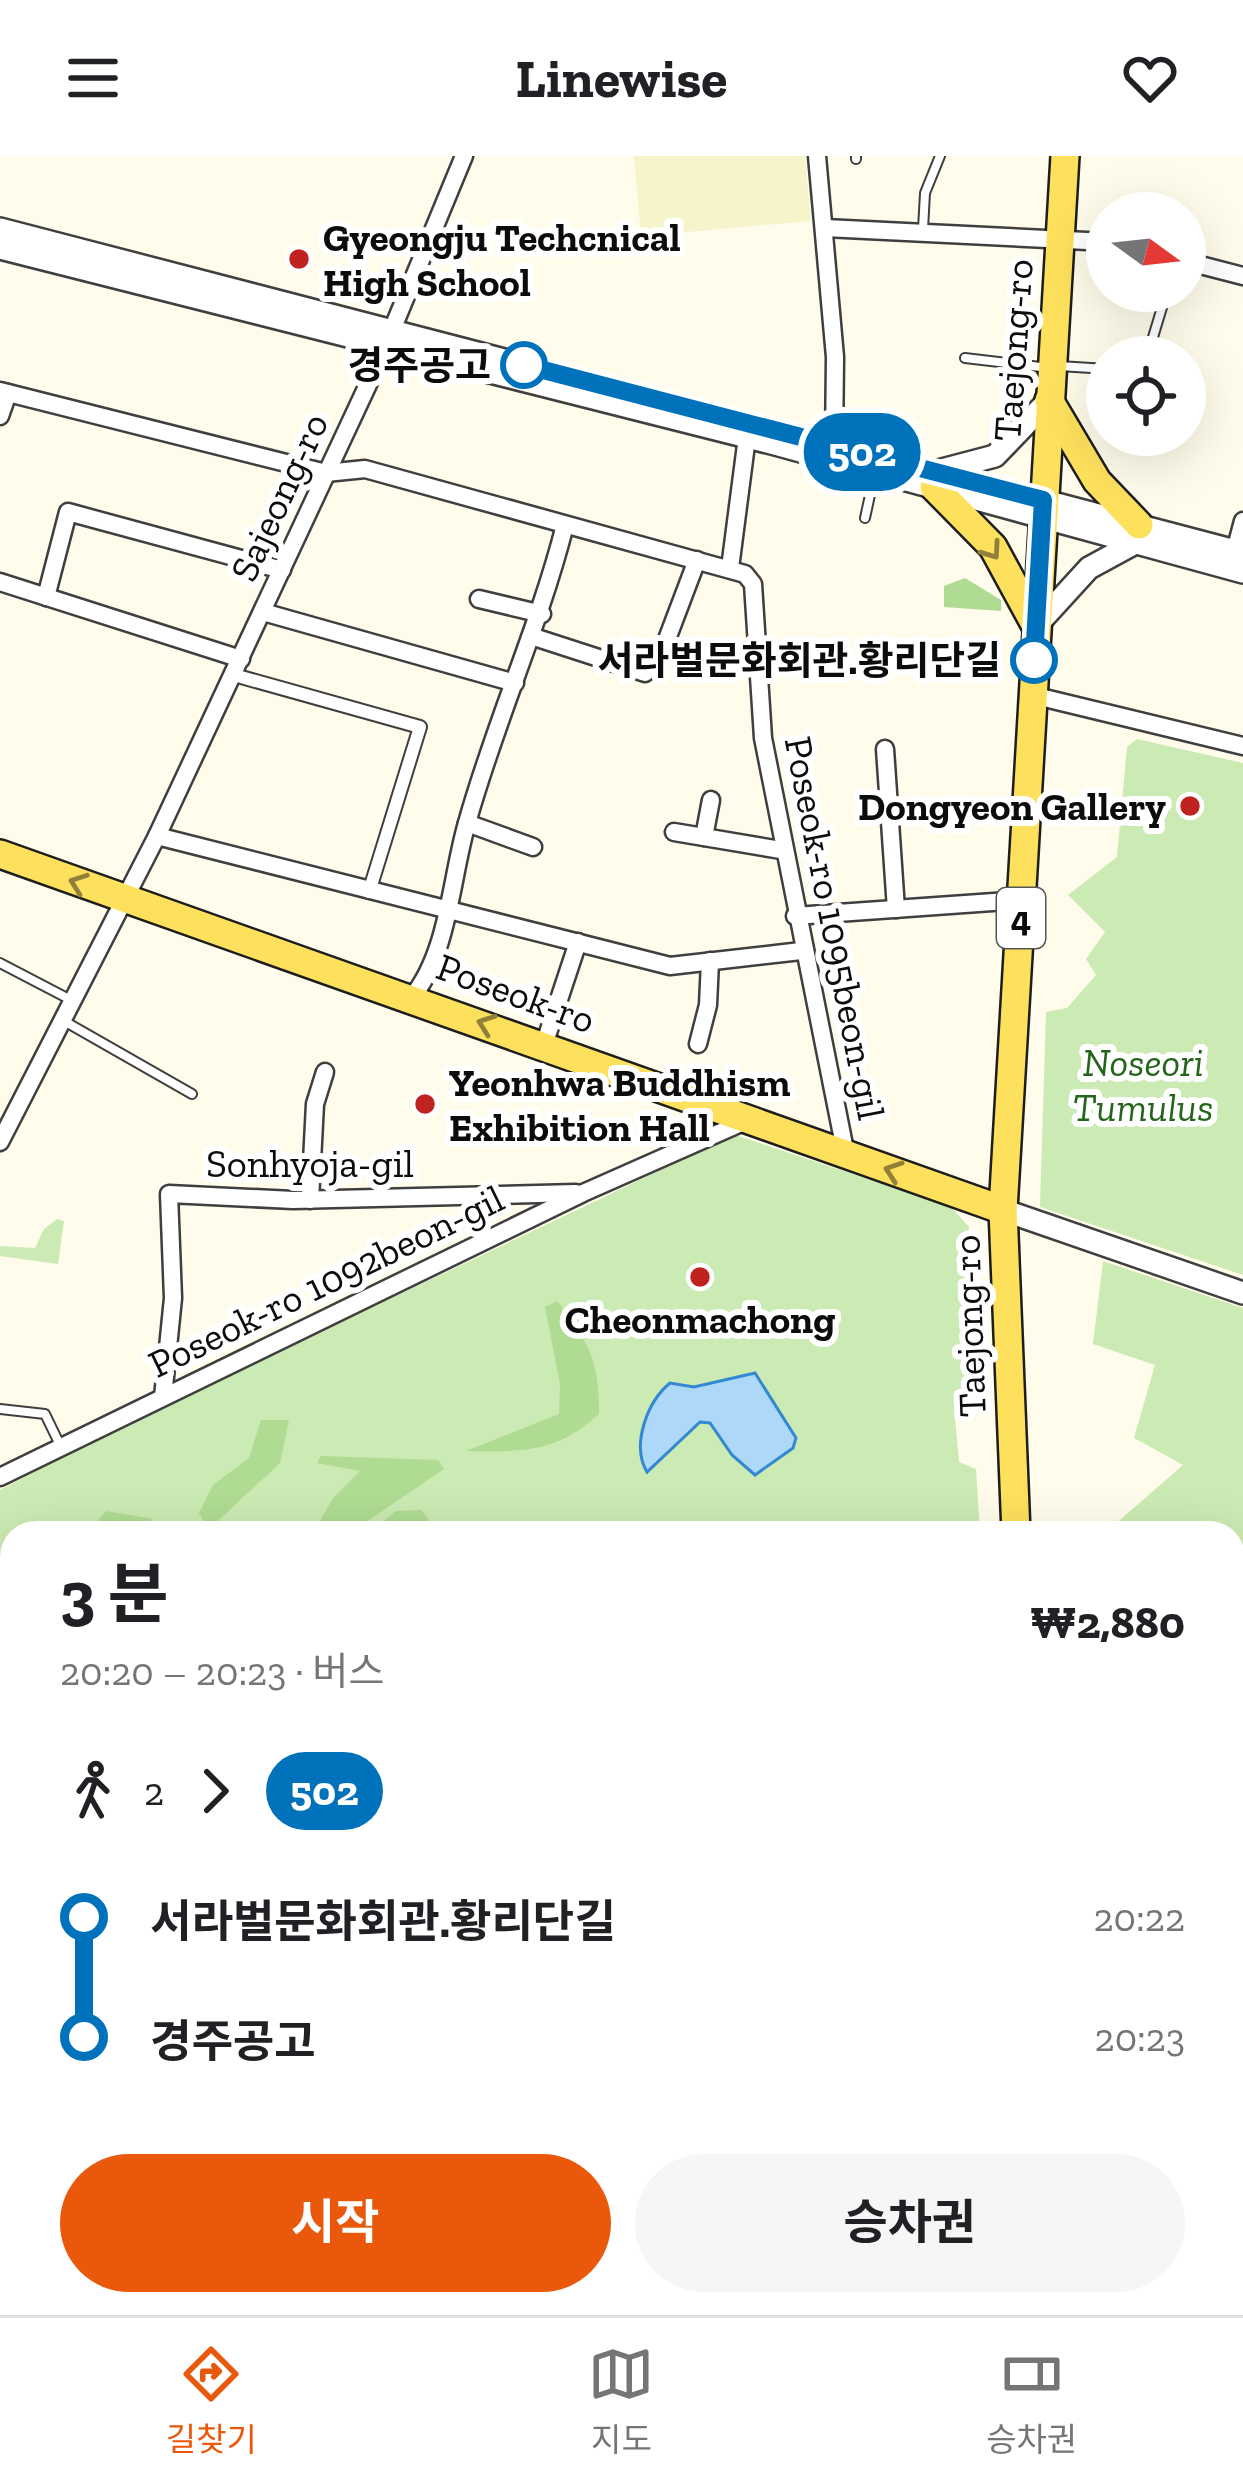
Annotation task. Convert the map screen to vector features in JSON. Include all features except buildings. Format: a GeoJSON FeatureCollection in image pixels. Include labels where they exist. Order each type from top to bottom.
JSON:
{"type":"FeatureCollection","features":[{"type":"Feature","properties":{"kind":"main road","name":"Taejong-ro"},"geometry":{"type":"LineString","coordinates":[[1016,1521],[1003,1210],[1066,156]]}},
{"type":"Feature","properties":{"kind":"main road"},"geometry":{"type":"LineString","coordinates":[[1049,400],[1097,482],[1137,534]]}},
{"type":"Feature","properties":{"kind":"main road"},"geometry":{"type":"LineString","coordinates":[[935,479],[993,547],[1036,626]]}},
{"type":"Feature","properties":{"kind":"main road","name":"Poseok-ro"},"geometry":{"type":"LineString","coordinates":[[0,854],[1003,1210]]}},
{"type":"Feature","properties":{"kind":"street","name":"Sajeong-ro"},"geometry":{"type":"LineString","coordinates":[[0,1142],[238,667],[389,338],[464,156]]}},
{"type":"Feature","properties":{"kind":"street"},"geometry":{"type":"LineString","coordinates":[[818,156],[835,357],[834,445]]}},
{"type":"Feature","properties":{"kind":"street","name":"Taejong-ro"},"geometry":{"type":"LineString","coordinates":[[825,228],[1059,236]]}},
{"type":"Feature","properties":{"kind":"street"},"geometry":{"type":"LineString","coordinates":[[0,230],[747,436],[877,464],[1240,558],[1243,520]]}},
{"type":"Feature","properties":{"kind":"street"},"geometry":{"type":"LineString","coordinates":[[1059,236],[1086,239]]}},
{"type":"Feature","properties":{"kind":"street"},"geometry":{"type":"LineString","coordinates":[[0,248],[834,445],[877,464]]}},
{"type":"Feature","properties":{"kind":"street"},"geometry":{"type":"LineString","coordinates":[[1206,266],[1243,276]]}},
{"type":"Feature","properties":{"kind":"street"},"geometry":{"type":"LineString","coordinates":[[0,416],[4,392],[326,473],[365,469],[730,568],[747,436]]}},
{"type":"Feature","properties":{"kind":"street"},"geometry":{"type":"LineString","coordinates":[[935,479],[995,456],[1049,400]]}},
{"type":"Feature","properties":{"kind":"street"},"geometry":{"type":"LineString","coordinates":[[46,597],[68,512],[282,570]]}},
{"type":"Feature","properties":{"kind":"street"},"geometry":{"type":"LineString","coordinates":[[412,997],[423,984],[466,823],[542,614],[565,525]]}},
{"type":"Feature","properties":{"kind":"street"},"geometry":{"type":"LineString","coordinates":[[1036,626],[1089,568],[1137,534]]}},
{"type":"Feature","properties":{"kind":"street"},"geometry":{"type":"LineString","coordinates":[[534,637],[645,674],[658,663],[697,560]]}},
{"type":"Feature","properties":{"kind":"street","name":"Poseok-ro 1095beon-gil"},"geometry":{"type":"LineString","coordinates":[[730,568],[753,584],[763,738],[781,850],[846,1155]]}},
{"type":"Feature","properties":{"kind":"street"},"geometry":{"type":"LineString","coordinates":[[0,582],[420,727],[369,892]]}},
{"type":"Feature","properties":{"kind":"street"},"geometry":{"type":"LineString","coordinates":[[478,599],[542,614]]}},
{"type":"Feature","properties":{"kind":"street"},"geometry":{"type":"LineString","coordinates":[[263,612],[515,683]]}},
{"type":"Feature","properties":{"kind":"street"},"geometry":{"type":"LineString","coordinates":[[1033,695],[1243,746]]}},
{"type":"Feature","properties":{"kind":"street"},"geometry":{"type":"LineString","coordinates":[[884,749],[896,909]]}},
{"type":"Feature","properties":{"kind":"street"},"geometry":{"type":"LineString","coordinates":[[704,836],[711,800]]}},
{"type":"Feature","properties":{"kind":"street"},"geometry":{"type":"LineString","coordinates":[[466,823],[532,847]]}},
{"type":"Feature","properties":{"kind":"street"},"geometry":{"type":"LineString","coordinates":[[674,832],[781,850]]}},
{"type":"Feature","properties":{"kind":"street"},"geometry":{"type":"LineString","coordinates":[[157,836],[670,966],[801,950]]}},
{"type":"Feature","properties":{"kind":"street"},"geometry":{"type":"LineString","coordinates":[[795,916],[1022,900]]}},
{"type":"Feature","properties":{"kind":"street"},"geometry":{"type":"LineString","coordinates":[[544,1046],[578,942]]}},
{"type":"Feature","properties":{"kind":"street"},"geometry":{"type":"LineString","coordinates":[[698,1044],[708,1005],[710,961]]}},
{"type":"Feature","properties":{"kind":"street"},"geometry":{"type":"LineString","coordinates":[[310,1199],[315,1103],[325,1072]]}},
{"type":"Feature","properties":{"kind":"street","name":"Poseok-ro 1092beon-gil"},"geometry":{"type":"LineString","coordinates":[[0,1477],[583,1193],[748,1120]]}},
{"type":"Feature","properties":{"kind":"street","name":"Sonhyoja-gil"},"geometry":{"type":"LineString","coordinates":[[163,1397],[173,1298],[169,1194],[310,1199],[583,1193]]}},
{"type":"Feature","properties":{"kind":"street"},"geometry":{"type":"LineString","coordinates":[[1003,1210],[1243,1293]]}},
{"type":"Feature","properties":{"kind":"lane"},"geometry":{"type":"LineString","coordinates":[[923,232],[925,194],[940,156]]}},
{"type":"Feature","properties":{"kind":"lane"},"geometry":{"type":"LineString","coordinates":[[965,358],[1086,368]]}},
{"type":"Feature","properties":{"kind":"lane"},"geometry":{"type":"LineString","coordinates":[[865,518],[877,464]]}},
{"type":"Feature","properties":{"kind":"lane"},"geometry":{"type":"LineString","coordinates":[[0,963],[72,1001]]}},
{"type":"Feature","properties":{"kind":"lane"},"geometry":{"type":"LineString","coordinates":[[62,1020],[192,1094]]}},
{"type":"Feature","properties":{"kind":"lane"},"geometry":{"type":"LineString","coordinates":[[0,1409],[45,1414],[61,1447]]}},
{"type":"Feature","properties":{"kind":"green space"},"geometry":{"type":"Polygon","coordinates":[[[634,156],[805,156],[811,221],[641,236],[634,156]]]}},
{"type":"Feature","properties":{"kind":"green space"},"geometry":{"type":"Polygon","coordinates":[[[965,578],[1001,600],[1001,611],[944,607],[944,586],[965,578]]]}},
{"type":"Feature","properties":{"kind":"green space","name":"Noseori Tumulus"},"geometry":{"type":"Polygon","coordinates":[[[1137,739],[1243,763],[1243,1275],[1040,1207],[1046,1012],[1067,1008],[1096,975],[1086,959],[1105,932],[1068,895],[1117,857],[1127,747],[1137,739]]]}},
{"type":"Feature","properties":{"kind":"green space"},"geometry":{"type":"Polygon","coordinates":[[[733,1134],[951,1207],[969,1227],[972,1402],[955,1418],[959,1462],[976,1469],[979,1521],[0,1521],[0,1490],[733,1134]]]}},
{"type":"Feature","properties":{"kind":"green space"},"geometry":{"type":"Polygon","coordinates":[[[57,1219],[64,1221],[58,1264],[0,1256],[0,1246],[35,1248],[44,1229],[57,1219]]]}},
{"type":"Feature","properties":{"kind":"green space"},"geometry":{"type":"Polygon","coordinates":[[[1103,1261],[1243,1308],[1243,1521],[1119,1521],[1183,1465],[1134,1438],[1155,1365],[1093,1344],[1103,1261]]]}},
{"type":"Feature","properties":{"kind":"green space"},"geometry":{"type":"Polygon","coordinates":[[[557,1301],[590,1353],[599,1414],[553,1443],[466,1451],[559,1414],[560,1384],[545,1307],[557,1301]]]}},
{"type":"Feature","properties":{"kind":"green space"},"geometry":{"type":"Polygon","coordinates":[[[261,1420],[289,1420],[280,1463],[218,1521],[203,1521],[199,1513],[213,1485],[249,1458],[261,1420]]]}},
{"type":"Feature","properties":{"kind":"green space"},"geometry":{"type":"Polygon","coordinates":[[[321,1456],[438,1460],[444,1469],[368,1521],[320,1521],[333,1498],[360,1471],[317,1463],[321,1456]]]}},
{"type":"Feature","properties":{"kind":"green space"},"geometry":{"type":"Polygon","coordinates":[[[421,1510],[430,1521],[384,1521],[396,1511],[421,1510]]]}},
{"type":"Feature","properties":{"kind":"green space"},"geometry":{"type":"Polygon","coordinates":[[[106,1511],[153,1519],[151,1521],[97,1521],[106,1511]]]}},
{"type":"Feature","properties":{"kind":"water"},"geometry":{"type":"Polygon","coordinates":[[[755,1373],[796,1438],[793,1448],[755,1475],[732,1455],[710,1423],[700,1422],[647,1472],[641,1449],[644,1424],[654,1401],[670,1383],[694,1387],[755,1373]]]}},
{"type":"Feature","properties":{"kind":"bus line","name":"502"},"geometry":{"type":"LineString","coordinates":[[524,365],[1043,500],[1034,660]]}},
{"type":"Feature","properties":{"kind":"place","name":"Gyeongju Techcnical High School"},"geometry":{"type":"Point","coordinates":[299,259]}},
{"type":"Feature","properties":{"kind":"place","name":"경주공고"},"geometry":{"type":"Point","coordinates":[524,365]}},
{"type":"Feature","properties":{"kind":"place","name":"서라벌문화회관.황리단길"},"geometry":{"type":"Point","coordinates":[1034,660]}},
{"type":"Feature","properties":{"kind":"place","name":"Dongyeon Gallery"},"geometry":{"type":"Point","coordinates":[1190,806]}},
{"type":"Feature","properties":{"kind":"place","name":"Yeonhwa Buddhism Exhibition Hall"},"geometry":{"type":"Point","coordinates":[425,1104]}},
{"type":"Feature","properties":{"kind":"place","name":"Cheonmachong"},"geometry":{"type":"Point","coordinates":[700,1277]}}]}
